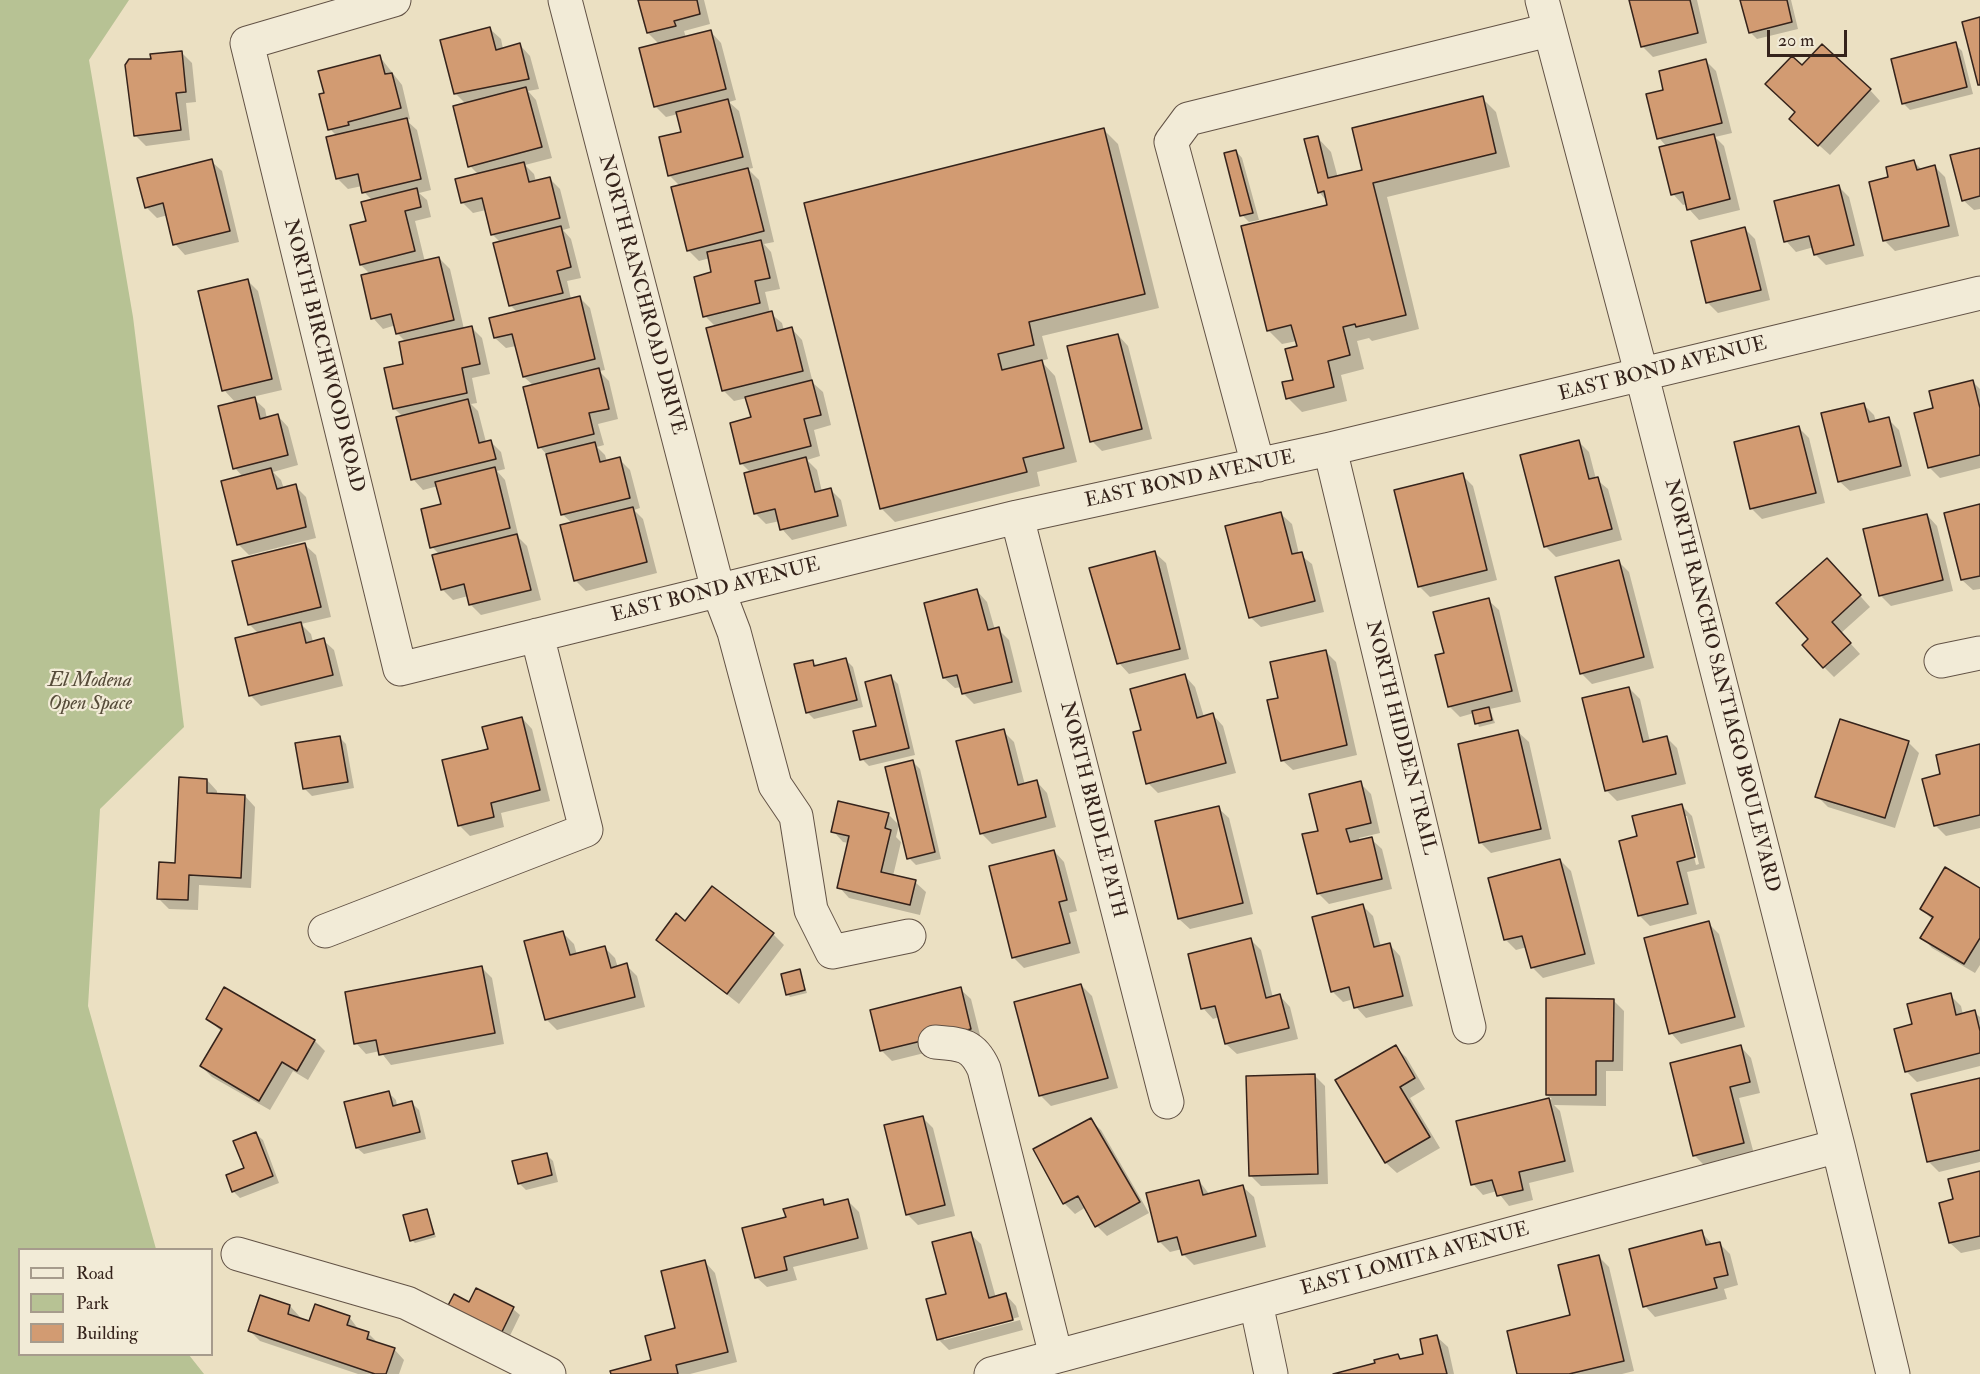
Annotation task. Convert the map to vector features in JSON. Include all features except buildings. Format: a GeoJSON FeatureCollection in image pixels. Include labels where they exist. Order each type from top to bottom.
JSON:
{"type":"FeatureCollection","features":[{"type":"Feature","properties":{"kind":"street","name":"NORTH BIRCHWOOD ROAD"},"geometry":{"type":"LineString","coordinates":[[394,0],[246,43],[400,669]]}},
{"type":"Feature","properties":{"kind":"street","name":"NORTH RANCHROAD DRIVE"},"geometry":{"type":"LineString","coordinates":[[565,0],[718,590],[734,632],[775,785],[796,816],[811,910],[832,952],[909,936]]}},
{"type":"Feature","properties":{"kind":"street","name":"NORTH RANCHO SANTIAGO BOULEVARD"},"geometry":{"type":"LineString","coordinates":[[1546,15],[1642,376],[1838,1146],[1893,1374]]}},
{"type":"Feature","properties":{"kind":"street"},"geometry":{"type":"LineString","coordinates":[[1258,465],[1171,142],[1188,119],[1546,15]]}},
{"type":"Feature","properties":{"kind":"street","name":"EAST BOND AVENUE"},"geometry":{"type":"LineString","coordinates":[[400,669],[1017,517],[1330,449],[1642,376],[1980,293]]}},
{"type":"Feature","properties":{"kind":"street","name":"NORTH HIDDEN TRAIL"},"geometry":{"type":"LineString","coordinates":[[1330,449],[1469,1027]]}},
{"type":"Feature","properties":{"kind":"street","name":"NORTH BRIDLE PATH"},"geometry":{"type":"LineString","coordinates":[[1017,517],[1167,1102]]}},
{"type":"Feature","properties":{"kind":"street"},"geometry":{"type":"LineString","coordinates":[[326,931],[586,830],[537,635]]}},
{"type":"Feature","properties":{"kind":"street"},"geometry":{"type":"LineString","coordinates":[[1941,661],[1980,652]]}},
{"type":"Feature","properties":{"kind":"street"},"geometry":{"type":"LineString","coordinates":[[935,1042],[958,1043],[978,1054],[984,1070],[1056,1356]]}},
{"type":"Feature","properties":{"kind":"street","name":"EAST LOMITA AVENUE"},"geometry":{"type":"LineString","coordinates":[[991,1374],[1838,1146]]}},
{"type":"Feature","properties":{"kind":"street"},"geometry":{"type":"LineString","coordinates":[[238,1254],[407,1303],[549,1374]]}},
{"type":"Feature","properties":{"kind":"street"},"geometry":{"type":"LineString","coordinates":[[1256,1303],[1271,1374]]}},
{"type":"Feature","properties":{"kind":"green space","name":"El Modena Open Space"},"geometry":{"type":"Polygon","coordinates":[[[0,0],[129,0],[89,60],[133,317],[184,727],[100,809],[88,1006],[156,1248],[18,1248],[18,1356],[190,1356],[204,1374],[0,1374],[0,0]]]}}]}
